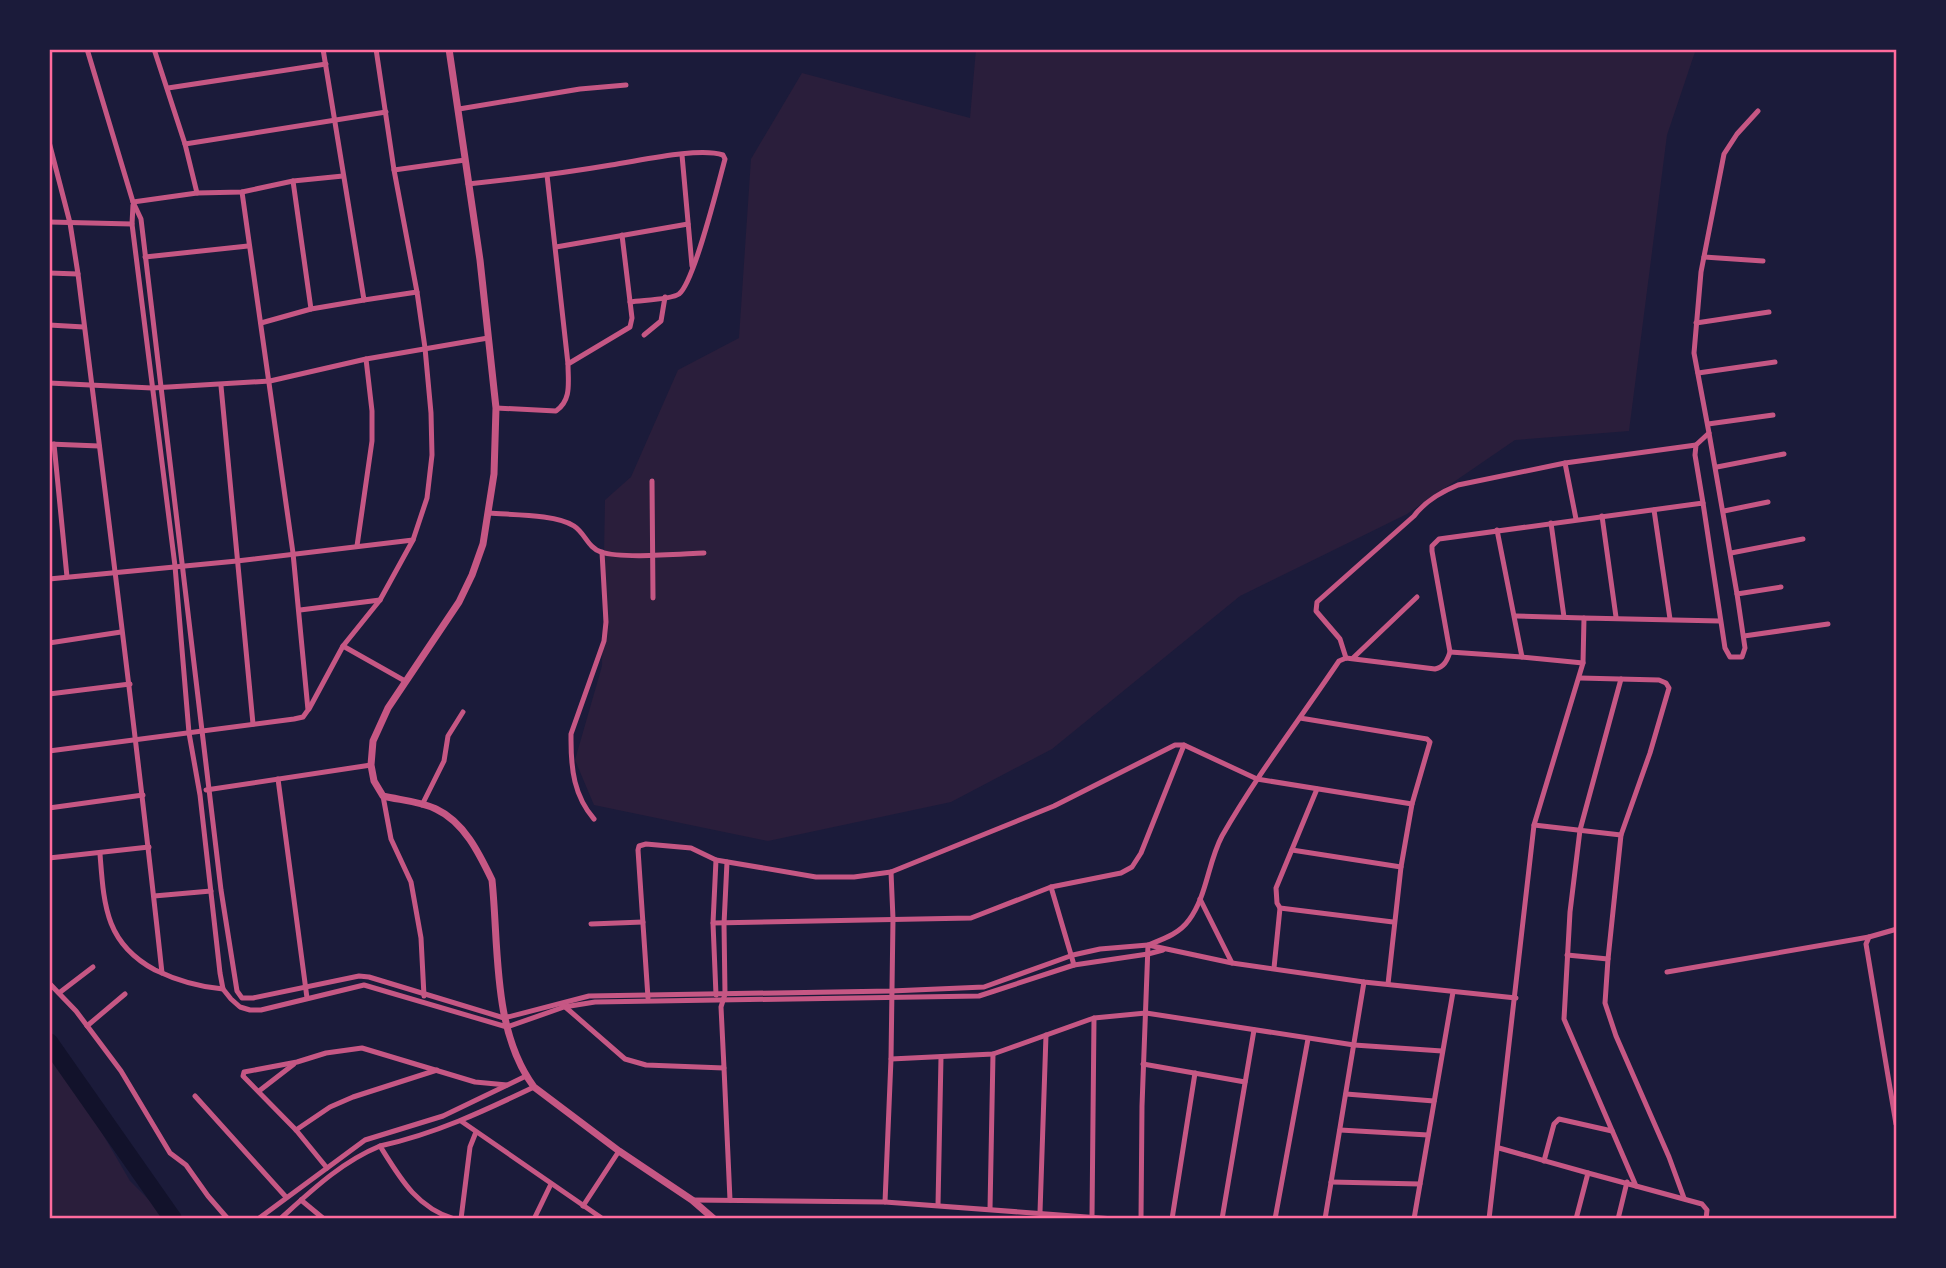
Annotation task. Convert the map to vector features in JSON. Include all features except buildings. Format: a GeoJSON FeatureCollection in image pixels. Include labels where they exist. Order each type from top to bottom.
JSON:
{"type":"FeatureCollection","features":[{"type":"Feature","properties":{"kind":"street"},"geometry":{"type":"LineString","coordinates":[[88,49],[133,202],[141,219],[178,565],[189,733],[199,792],[223,989],[240,1007],[250,1010],[261,1010],[364,985],[504,1018],[562,1005]]}},
{"type":"Feature","properties":{"kind":"street"},"geometry":{"type":"LineString","coordinates":[[154,49],[185,144],[197,193]]}},
{"type":"Feature","properties":{"kind":"street"},"geometry":{"type":"LineString","coordinates":[[323,49],[364,300]]}},
{"type":"Feature","properties":{"kind":"street"},"geometry":{"type":"LineString","coordinates":[[49,751],[303,717],[344,646],[380,600],[413,540],[427,498],[432,455],[425,348],[376,49]]}},
{"type":"Feature","properties":{"kind":"street"},"geometry":{"type":"LineString","coordinates":[[424,998],[421,937],[411,882],[391,839],[383,796],[374,781],[371,765],[373,741],[388,708],[459,603],[483,544],[494,474],[496,408],[480,260],[449,49]]}},
{"type":"Feature","properties":{"kind":"street"},"geometry":{"type":"LineString","coordinates":[[168,88],[326,64]]}},
{"type":"Feature","properties":{"kind":"street"},"geometry":{"type":"LineString","coordinates":[[459,109],[580,89],[626,85]]}},
{"type":"Feature","properties":{"kind":"street"},"geometry":{"type":"LineString","coordinates":[[1696,444],[1725,649],[1730,657],[1742,657],[1745,648],[1744,636],[1731,553],[1694,353],[1704,257],[1724,154],[1737,134],[1758,111]]}},
{"type":"Feature","properties":{"kind":"street"},"geometry":{"type":"LineString","coordinates":[[185,144],[386,112]]}},
{"type":"Feature","properties":{"kind":"street"},"geometry":{"type":"LineString","coordinates":[[49,142],[70,223],[93,384],[121,632],[137,740],[162,973]]}},
{"type":"Feature","properties":{"kind":"street"},"geometry":{"type":"LineString","coordinates":[[468,184],[682,155],[718,153],[725,159],[692,269],[680,293],[631,302]]}},
{"type":"Feature","properties":{"kind":"street"},"geometry":{"type":"LineString","coordinates":[[682,155],[692,269]]}},
{"type":"Feature","properties":{"kind":"street"},"geometry":{"type":"LineString","coordinates":[[394,170],[466,160]]}},
{"type":"Feature","properties":{"kind":"street"},"geometry":{"type":"LineString","coordinates":[[49,171],[57,171]]}},
{"type":"Feature","properties":{"kind":"street"},"geometry":{"type":"LineString","coordinates":[[496,408],[556,411],[568,398],[568,364],[547,175]]}},
{"type":"Feature","properties":{"kind":"street"},"geometry":{"type":"LineString","coordinates":[[133,202],[197,193],[242,192],[293,181],[343,176]]}},
{"type":"Feature","properties":{"kind":"street"},"geometry":{"type":"LineString","coordinates":[[293,181],[312,309]]}},
{"type":"Feature","properties":{"kind":"street"},"geometry":{"type":"LineString","coordinates":[[242,192],[293,553],[308,710]]}},
{"type":"Feature","properties":{"kind":"street"},"geometry":{"type":"LineString","coordinates":[[133,202],[132,224],[152,388],[221,890],[239,995],[253,999],[359,976],[369,977],[507,1027],[589,996],[979,996],[1074,965],[1163,950]]}},
{"type":"Feature","properties":{"kind":"street"},"geometry":{"type":"LineString","coordinates":[[49,222],[132,224]]}},
{"type":"Feature","properties":{"kind":"street"},"geometry":{"type":"LineString","coordinates":[[556,247],[688,224]]}},
{"type":"Feature","properties":{"kind":"street"},"geometry":{"type":"LineString","coordinates":[[568,364],[625,331],[631,322],[622,235]]}},
{"type":"Feature","properties":{"kind":"street"},"geometry":{"type":"LineString","coordinates":[[145,257],[248,246]]}},
{"type":"Feature","properties":{"kind":"street"},"geometry":{"type":"LineString","coordinates":[[1704,257],[1763,261]]}},
{"type":"Feature","properties":{"kind":"street"},"geometry":{"type":"LineString","coordinates":[[49,273],[78,274]]}},
{"type":"Feature","properties":{"kind":"street"},"geometry":{"type":"LineString","coordinates":[[261,323],[312,309],[417,292]]}},
{"type":"Feature","properties":{"kind":"street"},"geometry":{"type":"LineString","coordinates":[[644,335],[661,321],[666,297]]}},
{"type":"Feature","properties":{"kind":"street"},"geometry":{"type":"LineString","coordinates":[[1696,323],[1769,312]]}},
{"type":"Feature","properties":{"kind":"street"},"geometry":{"type":"LineString","coordinates":[[49,325],[85,327]]}},
{"type":"Feature","properties":{"kind":"street"},"geometry":{"type":"LineString","coordinates":[[49,383],[160,388],[270,381],[366,359],[488,338]]}},
{"type":"Feature","properties":{"kind":"street"},"geometry":{"type":"LineString","coordinates":[[357,546],[372,442],[372,411],[366,359]]}},
{"type":"Feature","properties":{"kind":"street"},"geometry":{"type":"LineString","coordinates":[[1698,373],[1774,362]]}},
{"type":"Feature","properties":{"kind":"street"},"geometry":{"type":"LineString","coordinates":[[221,386],[253,724]]}},
{"type":"Feature","properties":{"kind":"street"},"geometry":{"type":"LineString","coordinates":[[1709,424],[1773,415]]}},
{"type":"Feature","properties":{"kind":"street"},"geometry":{"type":"LineString","coordinates":[[1350,658],[1340,639],[1316,611],[1317,602],[1414,516],[1422,505],[1458,485],[1565,463],[1696,444],[1709,433]]}},
{"type":"Feature","properties":{"kind":"street"},"geometry":{"type":"LineString","coordinates":[[67,577],[51,444],[99,446]]}},
{"type":"Feature","properties":{"kind":"street"},"geometry":{"type":"LineString","coordinates":[[1717,467],[1784,454]]}},
{"type":"Feature","properties":{"kind":"street"},"geometry":{"type":"LineString","coordinates":[[1565,463],[1576,519]]}},
{"type":"Feature","properties":{"kind":"street"},"geometry":{"type":"LineString","coordinates":[[652,481],[653,598]]}},
{"type":"Feature","properties":{"kind":"street"},"geometry":{"type":"LineString","coordinates":[[1724,511],[1768,502]]}},
{"type":"Feature","properties":{"kind":"street"},"geometry":{"type":"LineString","coordinates":[[891,994],[984,986],[1073,955],[1100,949],[1148,945],[1173,935],[1189,921],[1200,899],[1220,839],[1257,779],[1339,661],[1350,658],[1435,670],[1441,668],[1450,652],[1432,546],[1438,539],[1703,503]]}},
{"type":"Feature","properties":{"kind":"street"},"geometry":{"type":"LineString","coordinates":[[1654,510],[1671,619]]}},
{"type":"Feature","properties":{"kind":"street"},"geometry":{"type":"LineString","coordinates":[[489,513],[567,522],[580,531],[593,548],[601,552],[651,555],[704,553]]}},
{"type":"Feature","properties":{"kind":"street"},"geometry":{"type":"LineString","coordinates":[[1602,516],[1616,617]]}},
{"type":"Feature","properties":{"kind":"street"},"geometry":{"type":"LineString","coordinates":[[1551,523],[1564,617]]}},
{"type":"Feature","properties":{"kind":"street"},"geometry":{"type":"LineString","coordinates":[[1497,530],[1522,657]]}},
{"type":"Feature","properties":{"kind":"street"},"geometry":{"type":"LineString","coordinates":[[1731,553],[1803,539]]}},
{"type":"Feature","properties":{"kind":"street"},"geometry":{"type":"LineString","coordinates":[[49,579],[237,561],[413,540]]}},
{"type":"Feature","properties":{"kind":"street"},"geometry":{"type":"LineString","coordinates":[[594,819],[575,784],[571,734],[604,641],[606,622],[601,552]]}},
{"type":"Feature","properties":{"kind":"street"},"geometry":{"type":"LineString","coordinates":[[1737,594],[1781,587]]}},
{"type":"Feature","properties":{"kind":"street"},"geometry":{"type":"LineString","coordinates":[[1350,658],[1417,597]]}},
{"type":"Feature","properties":{"kind":"street"},"geometry":{"type":"LineString","coordinates":[[300,610],[380,600]]}},
{"type":"Feature","properties":{"kind":"street"},"geometry":{"type":"LineString","coordinates":[[1516,616],[1720,621]]}},
{"type":"Feature","properties":{"kind":"street"},"geometry":{"type":"LineString","coordinates":[[1489,1219],[1534,825],[1580,677],[1584,618]]}},
{"type":"Feature","properties":{"kind":"street"},"geometry":{"type":"LineString","coordinates":[[1744,636],[1828,624]]}},
{"type":"Feature","properties":{"kind":"street"},"geometry":{"type":"LineString","coordinates":[[49,643],[121,632]]}},
{"type":"Feature","properties":{"kind":"street"},"geometry":{"type":"LineString","coordinates":[[344,646],[405,681]]}},
{"type":"Feature","properties":{"kind":"street"},"geometry":{"type":"LineString","coordinates":[[1450,652],[1583,663]]}},
{"type":"Feature","properties":{"kind":"street"},"geometry":{"type":"LineString","coordinates":[[1580,677],[1659,680],[1666,683],[1669,691],[1621,835],[1605,1003],[1616,1036],[1684,1198]]}},
{"type":"Feature","properties":{"kind":"street"},"geometry":{"type":"LineString","coordinates":[[1621,679],[1580,830],[1567,955],[1564,1019],[1636,1186]]}},
{"type":"Feature","properties":{"kind":"street"},"geometry":{"type":"LineString","coordinates":[[49,694],[130,684]]}},
{"type":"Feature","properties":{"kind":"street"},"geometry":{"type":"LineString","coordinates":[[422,805],[444,761],[448,736],[463,712]]}},
{"type":"Feature","properties":{"kind":"street"},"geometry":{"type":"LineString","coordinates":[[1300,718],[1429,740],[1430,745],[1412,804],[1401,867],[1388,984]]}},
{"type":"Feature","properties":{"kind":"street"},"geometry":{"type":"LineString","coordinates":[[648,998],[639,846],[646,844],[691,848],[716,860],[816,877],[854,877],[891,872],[1054,806],[1171,746],[1184,745],[1257,779],[1412,804]]}},
{"type":"Feature","properties":{"kind":"street"},"geometry":{"type":"LineString","coordinates":[[713,923],[971,918],[1051,887],[1121,873],[1132,867],[1141,853],[1184,745]]}},
{"type":"Feature","properties":{"kind":"street"},"geometry":{"type":"LineString","coordinates":[[199,792],[371,765]]}},
{"type":"Feature","properties":{"kind":"street"},"geometry":{"type":"LineString","coordinates":[[278,779],[307,998]]}},
{"type":"Feature","properties":{"kind":"street"},"geometry":{"type":"LineString","coordinates":[[1274,968],[1280,908],[1276,888],[1317,789]]}},
{"type":"Feature","properties":{"kind":"street"},"geometry":{"type":"LineString","coordinates":[[49,808],[143,795]]}},
{"type":"Feature","properties":{"kind":"street"},"geometry":{"type":"LineString","coordinates":[[383,796],[434,808],[449,817],[475,847],[492,880],[504,1018],[526,1076],[534,1087],[620,1152],[692,1200],[714,1219]]}},
{"type":"Feature","properties":{"kind":"street"},"geometry":{"type":"LineString","coordinates":[[1534,825],[1621,835]]}},
{"type":"Feature","properties":{"kind":"street"},"geometry":{"type":"LineString","coordinates":[[49,858],[149,847]]}},
{"type":"Feature","properties":{"kind":"street"},"geometry":{"type":"LineString","coordinates":[[1292,850],[1401,867]]}},
{"type":"Feature","properties":{"kind":"street"},"geometry":{"type":"LineString","coordinates":[[100,854],[105,899],[114,933],[131,954],[162,973],[193,986],[223,989]]}},
{"type":"Feature","properties":{"kind":"street"},"geometry":{"type":"LineString","coordinates":[[716,860],[713,923],[716,997],[721,1007]]}},
{"type":"Feature","properties":{"kind":"street"},"geometry":{"type":"LineString","coordinates":[[727,862],[724,997],[721,1007],[730,1200]]}},
{"type":"Feature","properties":{"kind":"street"},"geometry":{"type":"LineString","coordinates":[[885,1202],[891,1059],[891,872]]}},
{"type":"Feature","properties":{"kind":"street"},"geometry":{"type":"LineString","coordinates":[[1051,887],[1074,965]]}},
{"type":"Feature","properties":{"kind":"street"},"geometry":{"type":"LineString","coordinates":[[154,896],[221,890]]}},
{"type":"Feature","properties":{"kind":"street"},"geometry":{"type":"LineString","coordinates":[[1200,899],[1233,963]]}},
{"type":"Feature","properties":{"kind":"street"},"geometry":{"type":"LineString","coordinates":[[1280,908],[1393,922]]}},
{"type":"Feature","properties":{"kind":"street"},"geometry":{"type":"LineString","coordinates":[[591,924],[643,922]]}},
{"type":"Feature","properties":{"kind":"street"},"geometry":{"type":"LineString","coordinates":[[1667,972],[1869,937],[1897,929]]}},
{"type":"Feature","properties":{"kind":"street"},"geometry":{"type":"LineString","coordinates":[[1869,937],[1866,944],[1867,953],[1896,1124]]}},
{"type":"Feature","properties":{"kind":"street"},"geometry":{"type":"LineString","coordinates":[[1148,945],[1233,963],[1364,982],[1516,998]]}},
{"type":"Feature","properties":{"kind":"street"},"geometry":{"type":"LineString","coordinates":[[1141,1219],[1148,945]]}},
{"type":"Feature","properties":{"kind":"street"},"geometry":{"type":"LineString","coordinates":[[1567,955],[1608,959]]}},
{"type":"Feature","properties":{"kind":"street"},"geometry":{"type":"LineString","coordinates":[[58,993],[93,967]]}},
{"type":"Feature","properties":{"kind":"street"},"geometry":{"type":"LineString","coordinates":[[1325,1219],[1364,982]]}},
{"type":"Feature","properties":{"kind":"street"},"geometry":{"type":"LineString","coordinates":[[49,983],[87,1026],[121,1071],[170,1153],[187,1165],[228,1219]]}},
{"type":"Feature","properties":{"kind":"street"},"geometry":{"type":"LineString","coordinates":[[1415,1219],[1453,992]]}},
{"type":"Feature","properties":{"kind":"street"},"geometry":{"type":"LineString","coordinates":[[87,1026],[125,994]]}},
{"type":"Feature","properties":{"kind":"street"},"geometry":{"type":"LineString","coordinates":[[562,1005],[625,1059],[636,1064],[724,1068]]}},
{"type":"Feature","properties":{"kind":"street"},"geometry":{"type":"LineString","coordinates":[[891,1059],[993,1054],[1094,1018],[1146,1013],[1354,1045],[1442,1051]]}},
{"type":"Feature","properties":{"kind":"street"},"geometry":{"type":"LineString","coordinates":[[1092,1217],[1094,1018]]}},
{"type":"Feature","properties":{"kind":"street"},"geometry":{"type":"LineString","coordinates":[[1222,1219],[1254,1030]]}},
{"type":"Feature","properties":{"kind":"street"},"geometry":{"type":"LineString","coordinates":[[1040,1212],[1046,1035]]}},
{"type":"Feature","properties":{"kind":"street"},"geometry":{"type":"LineString","coordinates":[[1275,1219],[1308,1039]]}},
{"type":"Feature","properties":{"kind":"street"},"geometry":{"type":"LineString","coordinates":[[327,1168],[296,1130],[243,1076],[244,1072],[362,1048],[475,1082],[507,1085]]}},
{"type":"Feature","properties":{"kind":"street"},"geometry":{"type":"LineString","coordinates":[[990,1209],[993,1054]]}},
{"type":"Feature","properties":{"kind":"street"},"geometry":{"type":"LineString","coordinates":[[938,1205],[941,1057]]}},
{"type":"Feature","properties":{"kind":"street"},"geometry":{"type":"LineString","coordinates":[[259,1091],[297,1062]]}},
{"type":"Feature","properties":{"kind":"street"},"geometry":{"type":"LineString","coordinates":[[1143,1064],[1245,1082]]}},
{"type":"Feature","properties":{"kind":"street"},"geometry":{"type":"LineString","coordinates":[[296,1130],[353,1097],[438,1070]]}},
{"type":"Feature","properties":{"kind":"street"},"geometry":{"type":"LineString","coordinates":[[1172,1219],[1195,1073]]}},
{"type":"Feature","properties":{"kind":"street"},"geometry":{"type":"LineString","coordinates":[[258,1219],[365,1140],[443,1116],[526,1076]]}},
{"type":"Feature","properties":{"kind":"street"},"geometry":{"type":"LineString","coordinates":[[280,1219],[354,1158],[380,1146],[461,1121],[534,1087]]}},
{"type":"Feature","properties":{"kind":"street"},"geometry":{"type":"LineString","coordinates":[[1346,1094],[1434,1101]]}},
{"type":"Feature","properties":{"kind":"street"},"geometry":{"type":"LineString","coordinates":[[195,1096],[286,1197]]}},
{"type":"Feature","properties":{"kind":"street"},"geometry":{"type":"LineString","coordinates":[[1545,1161],[1554,1124],[1559,1119],[1612,1131]]}},
{"type":"Feature","properties":{"kind":"street"},"geometry":{"type":"LineString","coordinates":[[461,1121],[603,1219]]}},
{"type":"Feature","properties":{"kind":"street"},"geometry":{"type":"LineString","coordinates":[[1340,1130],[1428,1135]]}},
{"type":"Feature","properties":{"kind":"street"},"geometry":{"type":"LineString","coordinates":[[461,1219],[470,1146],[476,1132]]}},
{"type":"Feature","properties":{"kind":"street"},"geometry":{"type":"LineString","coordinates":[[380,1146],[392,1166],[422,1203],[430,1210],[454,1219]]}},
{"type":"Feature","properties":{"kind":"street"},"geometry":{"type":"LineString","coordinates":[[1499,1148],[1702,1204],[1707,1210],[1706,1219]]}},
{"type":"Feature","properties":{"kind":"street"},"geometry":{"type":"LineString","coordinates":[[583,1206],[620,1152]]}},
{"type":"Feature","properties":{"kind":"street"},"geometry":{"type":"LineString","coordinates":[[1576,1219],[1588,1173]]}},
{"type":"Feature","properties":{"kind":"street"},"geometry":{"type":"LineString","coordinates":[[1331,1182],[1420,1184]]}},
{"type":"Feature","properties":{"kind":"street"},"geometry":{"type":"LineString","coordinates":[[1618,1219],[1627,1182]]}},
{"type":"Feature","properties":{"kind":"street"},"geometry":{"type":"LineString","coordinates":[[534,1219],[551,1184]]}},
{"type":"Feature","properties":{"kind":"street"},"geometry":{"type":"LineString","coordinates":[[301,1200],[324,1219]]}},
{"type":"Feature","properties":{"kind":"street"},"geometry":{"type":"LineString","coordinates":[[692,1200],[885,1202],[1114,1219]]}},
{"type":"Feature","properties":{"kind":"shaded area"},"geometry":{"type":"Polygon","coordinates":[[[976,49],[1696,49],[1667,135],[1629,431],[1515,440],[1407,514],[1240,596],[1052,749],[951,802],[768,841],[594,805],[575,760],[602,666],[605,500],[631,477],[678,370],[739,338],[751,159],[802,73],[970,118],[976,49]]]}},
{"type":"Feature","properties":{"kind":"shaded area"},"geometry":{"type":"Polygon","coordinates":[[[49,1048],[55,1052],[130,1181],[168,1219],[49,1219],[49,1048]]]}},
{"type":"Feature","properties":{"kind":"waterway"},"geometry":{"type":"LineString","coordinates":[[49,1042],[173,1219]]}}]}
